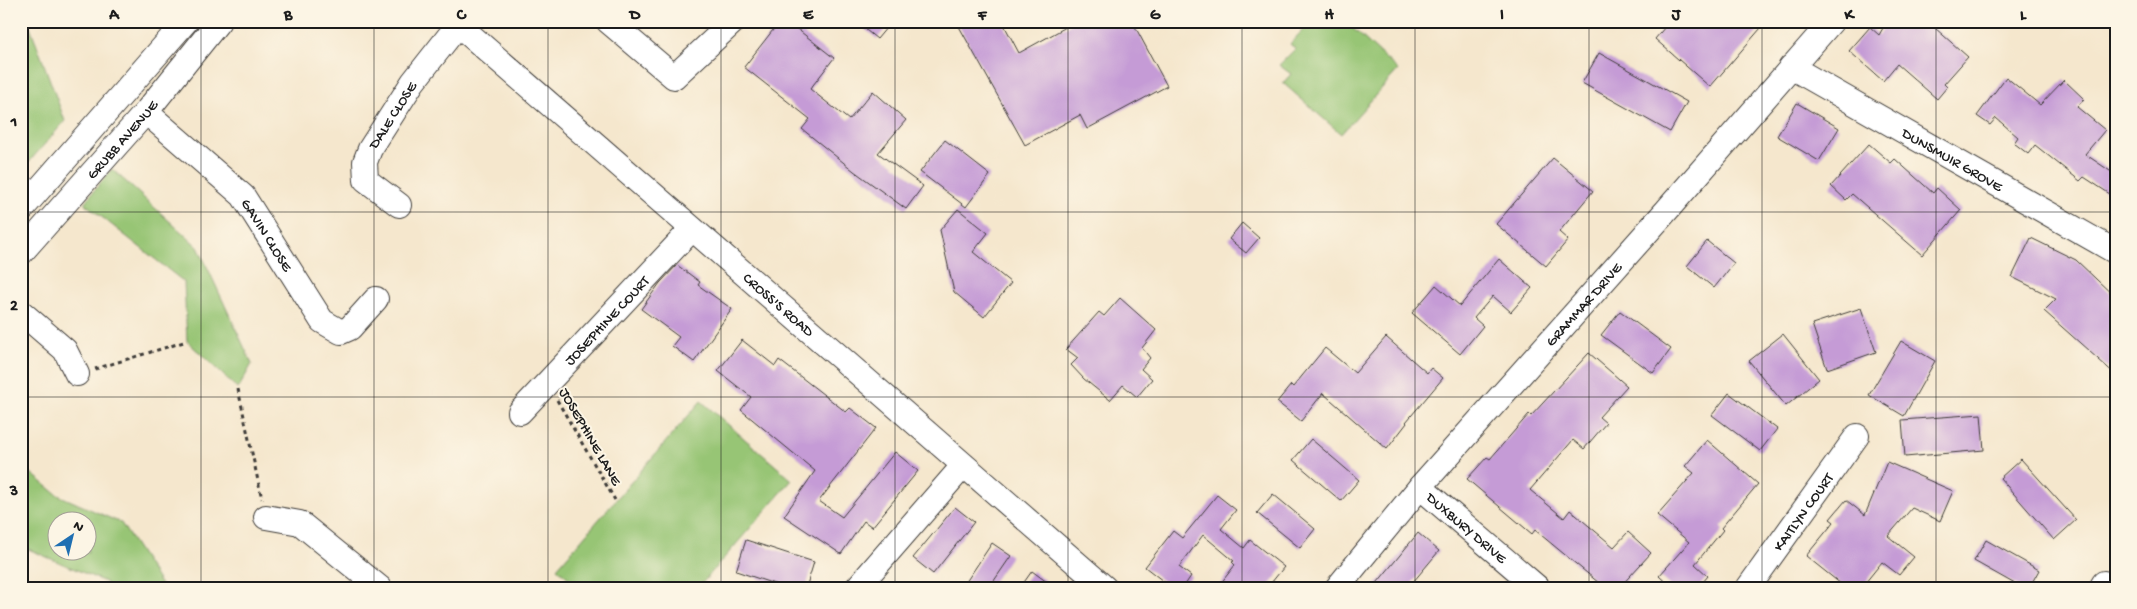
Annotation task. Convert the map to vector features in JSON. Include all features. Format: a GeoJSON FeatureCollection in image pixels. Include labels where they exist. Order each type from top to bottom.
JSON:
{"type":"FeatureCollection","features":[{"type":"Feature","properties":{"kind":"street","name":"GRUBB AVENUE"},"geometry":{"type":"LineString","coordinates":[[21,210],[186,21]]}},
{"type":"Feature","properties":{"kind":"street","name":"GRUBB AVENUE"},"geometry":{"type":"LineString","coordinates":[[21,253],[146,112],[219,21]]}},
{"type":"Feature","properties":{"kind":"street"},"geometry":{"type":"LineString","coordinates":[[621,25],[674,77],[734,21]]}},
{"type":"Feature","properties":{"kind":"street","name":"GRAMMAR DRIVE"},"geometry":{"type":"LineString","coordinates":[[1337,588],[1420,487],[1667,210],[1832,21]]}},
{"type":"Feature","properties":{"kind":"street","name":"DALE CLOSE"},"geometry":{"type":"LineString","coordinates":[[399,205],[366,180],[365,162],[370,149],[413,82],[456,23]]}},
{"type":"Feature","properties":{"kind":"street","name":"CROSS'S ROAD"},"geometry":{"type":"LineString","coordinates":[[456,23],[1105,588]]}},
{"type":"Feature","properties":{"kind":"street","name":"DUNSMUIR GROVE"},"geometry":{"type":"LineString","coordinates":[[1791,66],[2116,252]]}},
{"type":"Feature","properties":{"kind":"street","name":"GAVIN CLOSE"},"geometry":{"type":"LineString","coordinates":[[146,112],[243,196],[322,321],[341,332],[350,328],[376,299]]}},
{"type":"Feature","properties":{"kind":"street","name":"JOSEPHINE COURT"},"geometry":{"type":"LineString","coordinates":[[520,412],[692,229]]}},
{"type":"Feature","properties":{"kind":"street"},"geometry":{"type":"LineString","coordinates":[[21,312],[65,350],[77,374]]}},
{"type":"Feature","properties":{"kind":"street","name":"KAITLYN COURT"},"geometry":{"type":"LineString","coordinates":[[1748,588],[1857,436]]}},
{"type":"Feature","properties":{"kind":"street"},"geometry":{"type":"LineString","coordinates":[[857,588],[963,466]]}},
{"type":"Feature","properties":{"kind":"street","name":"DUXBURY DRIVE"},"geometry":{"type":"LineString","coordinates":[[1420,487],[1538,588]]}},
{"type":"Feature","properties":{"kind":"street"},"geometry":{"type":"LineString","coordinates":[[266,517],[300,524],[379,587]]}},
{"type":"Feature","properties":{"kind":"path"},"geometry":{"type":"LineString","coordinates":[[77,374],[188,341]]}},
{"type":"Feature","properties":{"kind":"path","name":"JOSEPHINE LANE"},"geometry":{"type":"LineString","coordinates":[[547,382],[615,500]]}},
{"type":"Feature","properties":{"kind":"path"},"geometry":{"type":"LineString","coordinates":[[238,389],[266,517]]}},
{"type":"Feature","properties":{"kind":"green space"},"geometry":{"type":"Polygon","coordinates":[[[21,21],[28,21],[65,121],[21,171],[21,21]]]}},
{"type":"Feature","properties":{"kind":"green space"},"geometry":{"type":"Polygon","coordinates":[[[1311,21],[1345,21],[1398,70],[1341,134],[1283,83],[1291,74],[1279,65],[1295,49],[1290,44],[1311,21]]]}},
{"type":"Feature","properties":{"kind":"green space"},"geometry":{"type":"Polygon","coordinates":[[[112,169],[198,247],[252,364],[238,389],[187,341],[184,282],[84,203],[112,169]]]}},
{"type":"Feature","properties":{"kind":"green space"},"geometry":{"type":"Polygon","coordinates":[[[701,401],[792,480],[698,588],[580,588],[557,568],[701,401]]]}},
{"type":"Feature","properties":{"kind":"green space"},"geometry":{"type":"Polygon","coordinates":[[[21,465],[58,495],[96,512],[48,512],[48,558],[21,546],[21,465]]]}},
{"type":"Feature","properties":{"kind":"green space"},"geometry":{"type":"Polygon","coordinates":[[[98,513],[121,523],[163,588],[111,588],[105,582],[58,562],[98,562],[98,513]]]}},
{"type":"Feature","properties":{"kind":"building"},"geometry":{"type":"Polygon","coordinates":[[[780,21],[787,21],[834,58],[810,89],[849,120],[873,91],[906,120],[878,153],[923,186],[906,209],[854,171],[802,129],[810,119],[744,67],[780,21]]]}},
{"type":"Feature","properties":{"kind":"building"},"geometry":{"type":"Polygon","coordinates":[[[855,21],[892,21],[877,39],[855,21]]]}},
{"type":"Feature","properties":{"kind":"building"},"geometry":{"type":"Polygon","coordinates":[[[956,21],[1002,21],[1019,53],[1077,21],[1132,21],[1167,86],[1087,129],[1080,115],[1025,145],[956,21]]]}},
{"type":"Feature","properties":{"kind":"building"},"geometry":{"type":"Polygon","coordinates":[[[1670,21],[1767,21],[1710,87],[1655,39],[1670,21]]]}},
{"type":"Feature","properties":{"kind":"building"},"geometry":{"type":"Polygon","coordinates":[[[1887,21],[1927,21],[1968,57],[1944,84],[1947,87],[1937,99],[1897,64],[1883,81],[1849,51],[1870,27],[1879,35],[1887,21]]]}},
{"type":"Feature","properties":{"kind":"building"},"geometry":{"type":"Polygon","coordinates":[[[1599,53],[1687,102],[1670,132],[1582,83],[1599,53]]]}},
{"type":"Feature","properties":{"kind":"building"},"geometry":{"type":"Polygon","coordinates":[[[2006,77],[2040,105],[2064,80],[2084,99],[2077,107],[2105,130],[2085,154],[2116,175],[2116,198],[2084,177],[2080,181],[2035,145],[2028,154],[2014,143],[2018,137],[1996,118],[1990,125],[1977,116],[2006,77]]]}},
{"type":"Feature","properties":{"kind":"building"},"geometry":{"type":"Polygon","coordinates":[[[1797,103],[1839,128],[1819,161],[1777,136],[1797,103]]]}},
{"type":"Feature","properties":{"kind":"building"},"geometry":{"type":"Polygon","coordinates":[[[945,140],[990,175],[966,207],[920,172],[945,140]]]}},
{"type":"Feature","properties":{"kind":"building"},"geometry":{"type":"Polygon","coordinates":[[[1869,144],[1891,163],[1895,159],[1933,193],[1937,188],[1961,210],[1922,255],[1852,194],[1846,200],[1831,186],[1869,144]]]}},
{"type":"Feature","properties":{"kind":"building"},"geometry":{"type":"Polygon","coordinates":[[[1553,158],[1593,191],[1559,232],[1568,240],[1546,266],[1496,224],[1553,158]]]}},
{"type":"Feature","properties":{"kind":"building"},"geometry":{"type":"Polygon","coordinates":[[[958,209],[988,233],[973,252],[1011,283],[984,317],[954,292],[940,230],[958,209]]]}},
{"type":"Feature","properties":{"kind":"building"},"geometry":{"type":"Polygon","coordinates":[[[1242,223],[1259,238],[1246,253],[1229,239],[1242,223]]]}},
{"type":"Feature","properties":{"kind":"building"},"geometry":{"type":"Polygon","coordinates":[[[2031,238],[2076,260],[2116,298],[2116,375],[2044,311],[2056,299],[2012,277],[2031,238]]]}},
{"type":"Feature","properties":{"kind":"building"},"geometry":{"type":"Polygon","coordinates":[[[1707,241],[1734,263],[1714,288],[1687,266],[1707,241]]]}},
{"type":"Feature","properties":{"kind":"building"},"geometry":{"type":"Polygon","coordinates":[[[1499,259],[1532,288],[1511,312],[1493,296],[1474,318],[1483,326],[1460,354],[1412,313],[1436,285],[1460,306],[1499,259]]]}},
{"type":"Feature","properties":{"kind":"building"},"geometry":{"type":"Polygon","coordinates":[[[677,265],[700,282],[698,285],[732,309],[694,362],[672,346],[679,337],[641,309],[660,283],[677,265]]]}},
{"type":"Feature","properties":{"kind":"building"},"geometry":{"type":"Polygon","coordinates":[[[1120,298],[1156,330],[1142,348],[1150,358],[1141,369],[1152,379],[1137,397],[1123,385],[1110,400],[1084,379],[1071,365],[1078,358],[1066,349],[1099,312],[1104,316],[1120,298]]]}},
{"type":"Feature","properties":{"kind":"building"},"geometry":{"type":"Polygon","coordinates":[[[1861,308],[1876,352],[1827,369],[1812,324],[1861,308]]]}},
{"type":"Feature","properties":{"kind":"building"},"geometry":{"type":"Polygon","coordinates":[[[1620,311],[1671,349],[1653,373],[1601,335],[1620,311]]]}},
{"type":"Feature","properties":{"kind":"building"},"geometry":{"type":"Polygon","coordinates":[[[1783,334],[1819,379],[1786,406],[1749,361],[1783,334]]]}},
{"type":"Feature","properties":{"kind":"building"},"geometry":{"type":"Polygon","coordinates":[[[1386,337],[1427,373],[1431,368],[1443,378],[1406,422],[1387,449],[1323,393],[1301,421],[1277,402],[1291,385],[1293,387],[1325,348],[1355,373],[1386,337]]]}},
{"type":"Feature","properties":{"kind":"building"},"geometry":{"type":"Polygon","coordinates":[[[742,340],[775,366],[779,360],[846,412],[850,408],[876,428],[819,501],[842,517],[895,452],[918,471],[872,527],[864,521],[841,554],[784,516],[815,471],[741,410],[751,397],[718,371],[742,340]]]}},
{"type":"Feature","properties":{"kind":"building"},"geometry":{"type":"Polygon","coordinates":[[[1901,341],[1935,361],[1904,416],[1869,395],[1901,341]]]}},
{"type":"Feature","properties":{"kind":"building"},"geometry":{"type":"Polygon","coordinates":[[[1589,353],[1627,386],[1599,417],[1606,423],[1584,449],[1573,440],[1530,490],[1564,518],[1570,510],[1614,547],[1628,532],[1651,553],[1619,588],[1605,588],[1535,530],[1532,534],[1467,479],[1487,457],[1490,459],[1529,414],[1531,416],[1589,353]]]}},
{"type":"Feature","properties":{"kind":"building"},"geometry":{"type":"Polygon","coordinates":[[[1729,393],[1777,429],[1760,451],[1712,415],[1729,393]]]}},
{"type":"Feature","properties":{"kind":"building"},"geometry":{"type":"Polygon","coordinates":[[[1981,414],[1984,450],[1905,457],[1902,420],[1981,414]]]}},
{"type":"Feature","properties":{"kind":"building"},"geometry":{"type":"Polygon","coordinates":[[[1311,439],[1359,480],[1341,501],[1293,460],[1311,439]]]}},
{"type":"Feature","properties":{"kind":"building"},"geometry":{"type":"Polygon","coordinates":[[[1707,440],[1758,484],[1721,528],[1723,530],[1695,564],[1708,576],[1698,588],[1672,588],[1659,576],[1689,542],[1657,515],[1694,473],[1685,466],[1707,440]]]}},
{"type":"Feature","properties":{"kind":"building"},"geometry":{"type":"Polygon","coordinates":[[[2021,459],[2076,520],[2054,540],[2000,478],[2021,459]]]}},
{"type":"Feature","properties":{"kind":"building"},"geometry":{"type":"Polygon","coordinates":[[[1887,462],[1953,491],[1940,521],[1912,508],[1888,536],[1914,557],[1899,575],[1882,562],[1861,588],[1846,588],[1806,556],[1834,522],[1830,519],[1846,500],[1865,515],[1887,462]]]}},
{"type":"Feature","properties":{"kind":"building"},"geometry":{"type":"Polygon","coordinates":[[[1273,494],[1315,529],[1300,548],[1257,513],[1273,494]]]}},
{"type":"Feature","properties":{"kind":"building"},"geometry":{"type":"Polygon","coordinates":[[[1217,495],[1236,510],[1221,529],[1244,548],[1250,540],[1284,567],[1267,588],[1217,588],[1235,565],[1232,562],[1234,561],[1203,535],[1179,567],[1191,576],[1183,588],[1172,588],[1145,567],[1173,531],[1182,538],[1217,495]]]}},
{"type":"Feature","properties":{"kind":"building"},"geometry":{"type":"Polygon","coordinates":[[[955,507],[974,522],[933,574],[913,558],[955,507]]]}},
{"type":"Feature","properties":{"kind":"building"},"geometry":{"type":"Polygon","coordinates":[[[1418,533],[1439,551],[1408,588],[1373,588],[1418,533]]]}},
{"type":"Feature","properties":{"kind":"building"},"geometry":{"type":"Polygon","coordinates":[[[746,540],[814,562],[806,588],[786,588],[736,571],[746,540]]]}},
{"type":"Feature","properties":{"kind":"building"},"geometry":{"type":"Polygon","coordinates":[[[1986,540],[2039,570],[2029,588],[2022,588],[1974,561],[1986,540]]]}},
{"type":"Feature","properties":{"kind":"building"},"geometry":{"type":"Polygon","coordinates":[[[992,543],[1011,556],[989,588],[962,588],[992,543]]]}},
{"type":"Feature","properties":{"kind":"building"},"geometry":{"type":"Polygon","coordinates":[[[1032,571],[1055,588],[1020,588],[1032,571]]]}}]}
